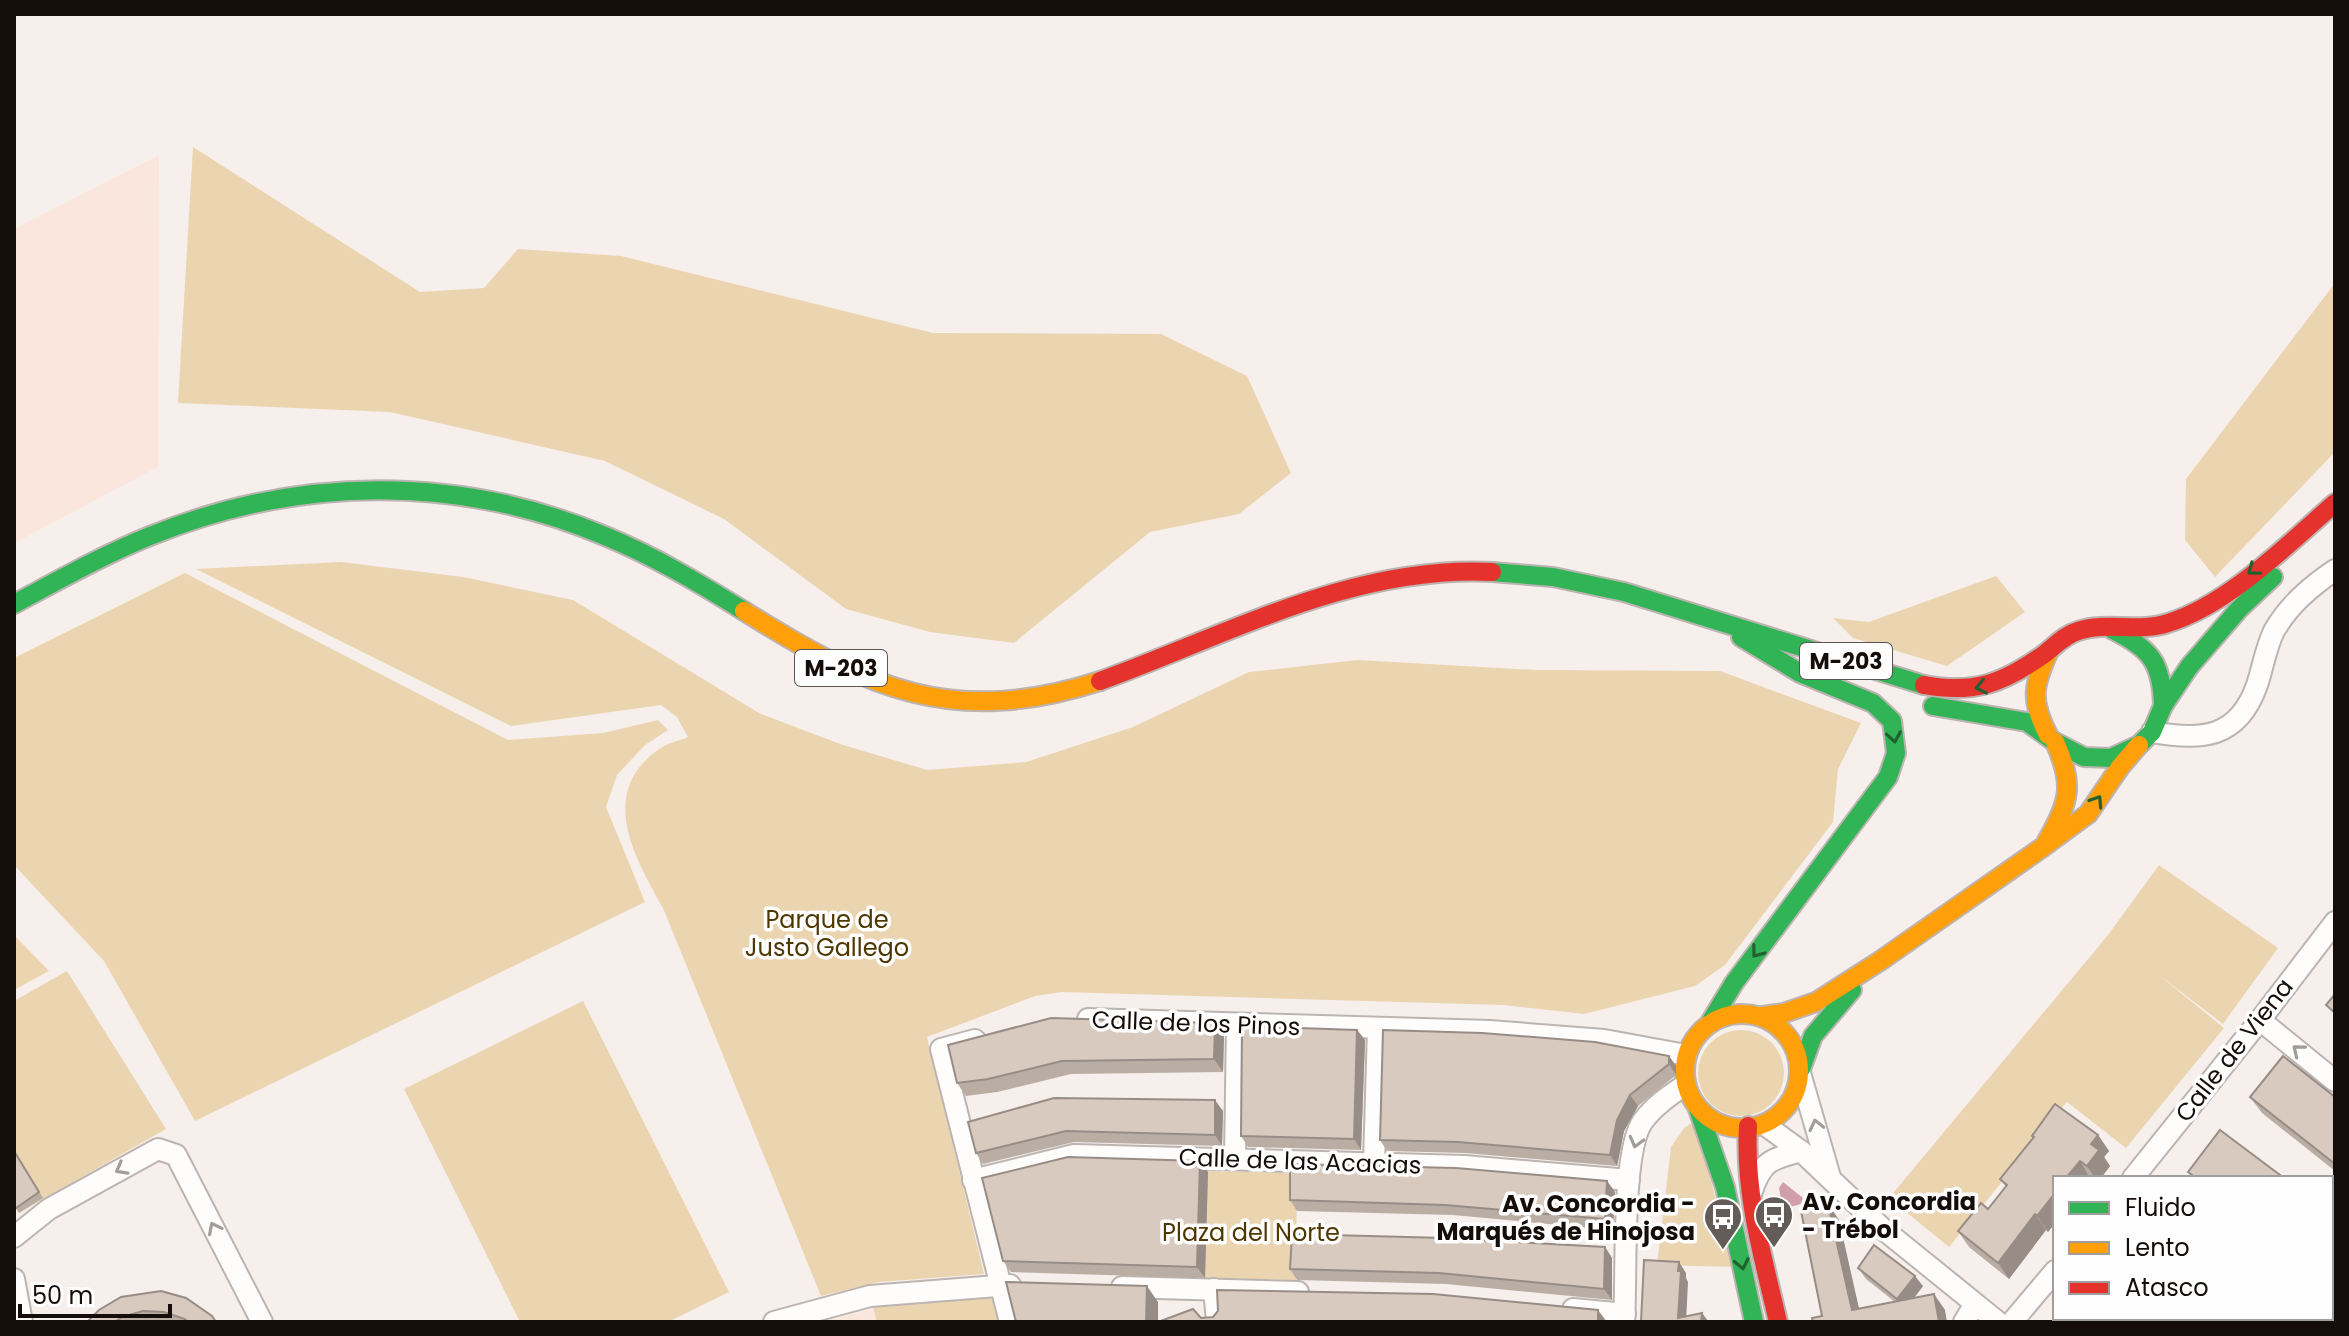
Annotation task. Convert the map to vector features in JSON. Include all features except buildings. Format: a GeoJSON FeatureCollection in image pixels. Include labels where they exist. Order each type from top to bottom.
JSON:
{"type":"FeatureCollection","features":[{"type":"Feature","properties":{"kind":"main road","name":"M-203"},"geometry":{"type":"LineString","coordinates":[[14,604],[115,551],[201,519],[298,496],[381,489],[466,495],[550,516],[620,543],[680,572],[825,661],[891,688],[951,701],[1002,702],[1084,686],[1279,612],[1367,584],[1433,572],[1486,571],[1553,575],[1638,594],[1917,684],[1947,691],[1978,690],[2003,681],[2077,631],[2142,629],[2168,624],[2193,613],[2286,545],[2335,503]]}},
{"type":"Feature","properties":{"kind":"main road"},"geometry":{"type":"LineString","coordinates":[[1711,1021],[1740,1012],[1763,1016],[1784,1013],[1816,1002],[1880,961],[2088,814],[2120,767],[2146,739],[2189,667],[2239,609],[2335,517]]}},
{"type":"Feature","properties":{"kind":"main road","name":"M-203"},"geometry":{"type":"LineString","coordinates":[[1638,594],[1903,698],[2027,722],[2084,757],[2111,758],[2146,739]]}},
{"type":"Feature","properties":{"kind":"main road"},"geometry":{"type":"LineString","coordinates":[[2110,629],[2141,643],[2158,663],[2164,681],[2163,706]]}},
{"type":"Feature","properties":{"kind":"main road"},"geometry":{"type":"LineString","coordinates":[[1741,637],[1800,673],[1873,703],[1892,721],[1896,753],[1888,777],[1734,983],[1711,1021],[1698,1032],[1686,1055],[1685,1085],[1709,1133],[1729,1199],[1754,1322]]}},
{"type":"Feature","properties":{"kind":"main road"},"geometry":{"type":"LineString","coordinates":[[2043,847],[2064,811],[2070,789],[2066,766],[2036,711],[2035,680],[2049,651]]}},
{"type":"Feature","properties":{"kind":"main road"},"geometry":{"type":"LineString","coordinates":[[1778,1322],[1751,1195],[1746,1143],[1756,1126],[1794,1097],[1813,1036],[1836,1005],[1880,961]]}},
{"type":"Feature","properties":{"kind":"main road"},"geometry":{"type":"LineString","coordinates":[[1763,1016],[1781,1027],[1795,1046],[1800,1071]]}},
{"type":"Feature","properties":{"kind":"main road"},"geometry":{"type":"LineString","coordinates":[[1698,1109],[1715,1122],[1731,1128],[1756,1126]]}},
{"type":"Feature","properties":{"kind":"street"},"geometry":{"type":"LineString","coordinates":[[2146,739],[2213,734],[2236,723],[2256,689],[2272,635],[2289,608],[2335,570]]}},
{"type":"Feature","properties":{"kind":"street","name":"Calle de Viena"},"geometry":{"type":"LineString","coordinates":[[2139,1176],[2335,922]]}},
{"type":"Feature","properties":{"kind":"street","name":"Calle de los Pinos"},"geometry":{"type":"LineString","coordinates":[[1074,1019],[1490,1031],[1604,1040],[1686,1055]]}},
{"type":"Feature","properties":{"kind":"street"},"geometry":{"type":"LineString","coordinates":[[2260,1020],[2335,1081]]}},
{"type":"Feature","properties":{"kind":"street"},"geometry":{"type":"LineString","coordinates":[[1235,1159],[1237,1024]]}},
{"type":"Feature","properties":{"kind":"street"},"geometry":{"type":"LineString","coordinates":[[1374,1163],[1378,1028]]}},
{"type":"Feature","properties":{"kind":"street"},"geometry":{"type":"LineString","coordinates":[[1000,1034],[941,1049],[1010,1322]]}},
{"type":"Feature","properties":{"kind":"street"},"geometry":{"type":"LineString","coordinates":[[1800,1071],[1830,1177]]}},
{"type":"Feature","properties":{"kind":"street"},"geometry":{"type":"LineString","coordinates":[[1550,1307],[1624,1318],[1629,1180],[1635,1139],[1642,1122],[1667,1097],[1685,1085]]}},
{"type":"Feature","properties":{"kind":"street"},"geometry":{"type":"LineString","coordinates":[[1756,1126],[1801,1151],[1969,1313],[1998,1322]]}},
{"type":"Feature","properties":{"kind":"street"},"geometry":{"type":"LineString","coordinates":[[14,1237],[49,1209],[158,1149],[176,1155],[262,1322]]}},
{"type":"Feature","properties":{"kind":"street"},"geometry":{"type":"LineString","coordinates":[[1751,1195],[1759,1172],[1767,1163],[1801,1151]]}},
{"type":"Feature","properties":{"kind":"street","name":"Calle de las Acacias"},"geometry":{"type":"LineString","coordinates":[[973,1180],[1074,1155],[1464,1166],[1629,1180]]}},
{"type":"Feature","properties":{"kind":"street"},"geometry":{"type":"LineString","coordinates":[[2012,1322],[2053,1273]]}},
{"type":"Feature","properties":{"kind":"street"},"geometry":{"type":"LineString","coordinates":[[14,1279],[22,1322]]}},
{"type":"Feature","properties":{"kind":"street"},"geometry":{"type":"LineString","coordinates":[[774,1322],[870,1296],[1032,1285]]}},
{"type":"Feature","properties":{"kind":"street"},"geometry":{"type":"LineString","coordinates":[[1110,1287],[1312,1292]]}},
{"type":"Feature","properties":{"kind":"street"},"geometry":{"type":"LineString","coordinates":[[1214,1289],[1217,1322]]}},
{"type":"Feature","properties":{"kind":"shaded area"},"geometry":{"type":"Polygon","coordinates":[[[159,155],[158,467],[14,543],[14,229],[159,155]]]}},
{"type":"Feature","properties":{"kind":"shaded area"},"geometry":{"type":"Polygon","coordinates":[[[1783,1182],[1808,1202],[1783,1209],[1779,1188],[1783,1182]]]}},
{"type":"Feature","properties":{"kind":"shaded area"},"geometry":{"type":"Polygon","coordinates":[[[877,1308],[880,1322],[821,1322],[877,1308]]]}},
{"type":"Feature","properties":{"kind":"green space"},"geometry":{"type":"Polygon","coordinates":[[[193,147],[420,292],[484,288],[518,249],[621,256],[933,333],[1161,334],[1247,376],[1291,473],[1239,514],[1150,532],[1014,643],[930,632],[846,609],[724,519],[605,461],[390,412],[178,403],[193,147]]]}},
{"type":"Feature","properties":{"kind":"green space"},"geometry":{"type":"Polygon","coordinates":[[[2335,283],[2335,452],[2215,577],[2185,540],[2186,479],[2335,283]]]}},
{"type":"Feature","properties":{"kind":"green space","name":"Parque de Justo Gallego"},"geometry":{"type":"Polygon","coordinates":[[[341,562],[463,577],[573,600],[759,713],[840,744],[927,770],[1026,762],[1133,727],[1249,672],[1357,660],[1537,670],[1720,671],[1861,723],[1838,769],[1833,822],[1725,965],[1695,986],[1584,1014],[1503,1005],[1062,992],[1035,996],[927,1037],[984,1274],[879,1282],[821,1296],[663,908],[641,867],[627,826],[625,805],[629,785],[640,766],[662,747],[688,737],[677,717],[661,705],[511,726],[196,569],[341,562]]]}},
{"type":"Feature","properties":{"kind":"green space"},"geometry":{"type":"Polygon","coordinates":[[[185,573],[508,740],[603,733],[658,720],[668,730],[645,745],[617,775],[606,807],[645,902],[195,1121],[104,961],[14,865],[14,658],[185,573]]]}},
{"type":"Feature","properties":{"kind":"green space"},"geometry":{"type":"Polygon","coordinates":[[[1996,576],[2025,612],[1947,666],[1853,638],[1833,618],[1869,622],[1996,576]]]}},
{"type":"Feature","properties":{"kind":"green space"},"geometry":{"type":"Polygon","coordinates":[[[2159,865],[2278,948],[2223,1024],[2159,975],[2224,1028],[2126,1148],[2067,1102],[1949,1247],[1889,1198],[2108,935],[2159,865]]]}},
{"type":"Feature","properties":{"kind":"green space"},"geometry":{"type":"Polygon","coordinates":[[[14,935],[49,971],[14,990],[14,935]]]}},
{"type":"Feature","properties":{"kind":"green space"},"geometry":{"type":"Polygon","coordinates":[[[67,971],[166,1129],[19,1213],[14,1204],[14,1001],[67,971]]]}},
{"type":"Feature","properties":{"kind":"green space"},"geometry":{"type":"Polygon","coordinates":[[[583,1001],[729,1292],[668,1322],[520,1322],[404,1089],[583,1001]]]}},
{"type":"Feature","properties":{"kind":"green space"},"geometry":{"type":"Polygon","coordinates":[[[1741,1030],[1757,1034],[1771,1043],[1780,1057],[1784,1073],[1780,1089],[1771,1103],[1757,1112],[1741,1116],[1725,1112],[1711,1103],[1702,1089],[1698,1073],[1702,1057],[1711,1043],[1725,1034],[1741,1030]]]}},
{"type":"Feature","properties":{"kind":"green space"},"geometry":{"type":"Polygon","coordinates":[[[1695,1121],[1734,1267],[1657,1265],[1671,1147],[1684,1128],[1695,1121]]]}},
{"type":"Feature","properties":{"kind":"green space","name":"Plaza del Norte"},"geometry":{"type":"Polygon","coordinates":[[[1208,1171],[1297,1173],[1296,1280],[1205,1278],[1208,1171]]]}},
{"type":"Feature","properties":{"kind":"green space"},"geometry":{"type":"Polygon","coordinates":[[[1000,1285],[1009,1322],[877,1322],[870,1296],[1000,1285]]]}},
{"type":"Feature","properties":{"kind":"traffic: fast"},"geometry":{"type":"LineString","coordinates":[[14,604],[115,551],[206,516],[263,502],[320,493],[378,490],[435,493],[493,501],[549,516],[641,552],[744,611]]}},
{"type":"Feature","properties":{"kind":"traffic: fast"},"geometry":{"type":"LineString","coordinates":[[1492,572],[1553,577],[1624,592],[1924,685]]}},
{"type":"Feature","properties":{"kind":"traffic: fast"},"geometry":{"type":"LineString","coordinates":[[1933,706],[2027,722],[2084,757],[2111,758],[2139,745],[2152,732],[2163,706],[2189,667],[2239,609],[2273,577]]}},
{"type":"Feature","properties":{"kind":"traffic: fast"},"geometry":{"type":"LineString","coordinates":[[2113,630],[2137,644],[2152,659],[2160,679],[2163,706]]}},
{"type":"Feature","properties":{"kind":"traffic: fast"},"geometry":{"type":"LineString","coordinates":[[1711,1021],[1734,983],[1888,777],[1896,753],[1892,721],[1873,703],[1800,673],[1741,637]]}},
{"type":"Feature","properties":{"kind":"traffic: fast"},"geometry":{"type":"LineString","coordinates":[[1801,1069],[1813,1036],[1852,990]]}},
{"type":"Feature","properties":{"kind":"traffic: fast"},"geometry":{"type":"LineString","coordinates":[[1698,1109],[1725,1187],[1754,1322]]}},
{"type":"Feature","properties":{"kind":"traffic: slow"},"geometry":{"type":"LineString","coordinates":[[744,611],[831,661],[873,680],[914,693],[956,700],[1000,701],[1048,695],[1100,681]]}},
{"type":"Feature","properties":{"kind":"traffic: slow"},"geometry":{"type":"LineString","coordinates":[[2048,735],[2038,712],[2036,693],[2049,651]]}},
{"type":"Feature","properties":{"kind":"traffic: slow"},"geometry":{"type":"LineString","coordinates":[[2047,841],[2061,815],[2067,793],[2065,770],[2055,742]]}},
{"type":"Feature","properties":{"kind":"traffic: slow"},"geometry":{"type":"LineString","coordinates":[[1763,1016],[1784,1013],[1816,1002],[2043,847],[2088,814],[2139,745]]}},
{"type":"Feature","properties":{"kind":"traffic: slow"},"geometry":{"type":"LineString","coordinates":[[1742,1014],[1764,1018],[1783,1030],[1795,1049],[1799,1071],[1795,1093],[1783,1112],[1764,1124],[1742,1128],[1720,1124],[1701,1112],[1689,1093],[1685,1071],[1689,1049],[1701,1030],[1720,1018],[1742,1014]]}},
{"type":"Feature","properties":{"kind":"traffic: jam"},"geometry":{"type":"LineString","coordinates":[[1924,685],[1958,688],[1987,684],[2014,673],[2078,631],[2100,627],[2157,626],[2191,614],[2256,572],[2335,503]]}},
{"type":"Feature","properties":{"kind":"traffic: jam"},"geometry":{"type":"LineString","coordinates":[[1100,681],[1243,624],[1340,591],[1440,573],[1492,572]]}},
{"type":"Feature","properties":{"kind":"traffic: jam"},"geometry":{"type":"LineString","coordinates":[[1748,1126],[1752,1200],[1778,1322]]}},
{"type":"Feature","properties":{"kind":"place","name":"Av. Concordia - Trébol"},"geometry":{"type":"Point","coordinates":[1774,1249]}},
{"type":"Feature","properties":{"kind":"place","name":"Av. Concordia - Marqués de Hinojosa"},"geometry":{"type":"Point","coordinates":[1723,1251]}}]}
